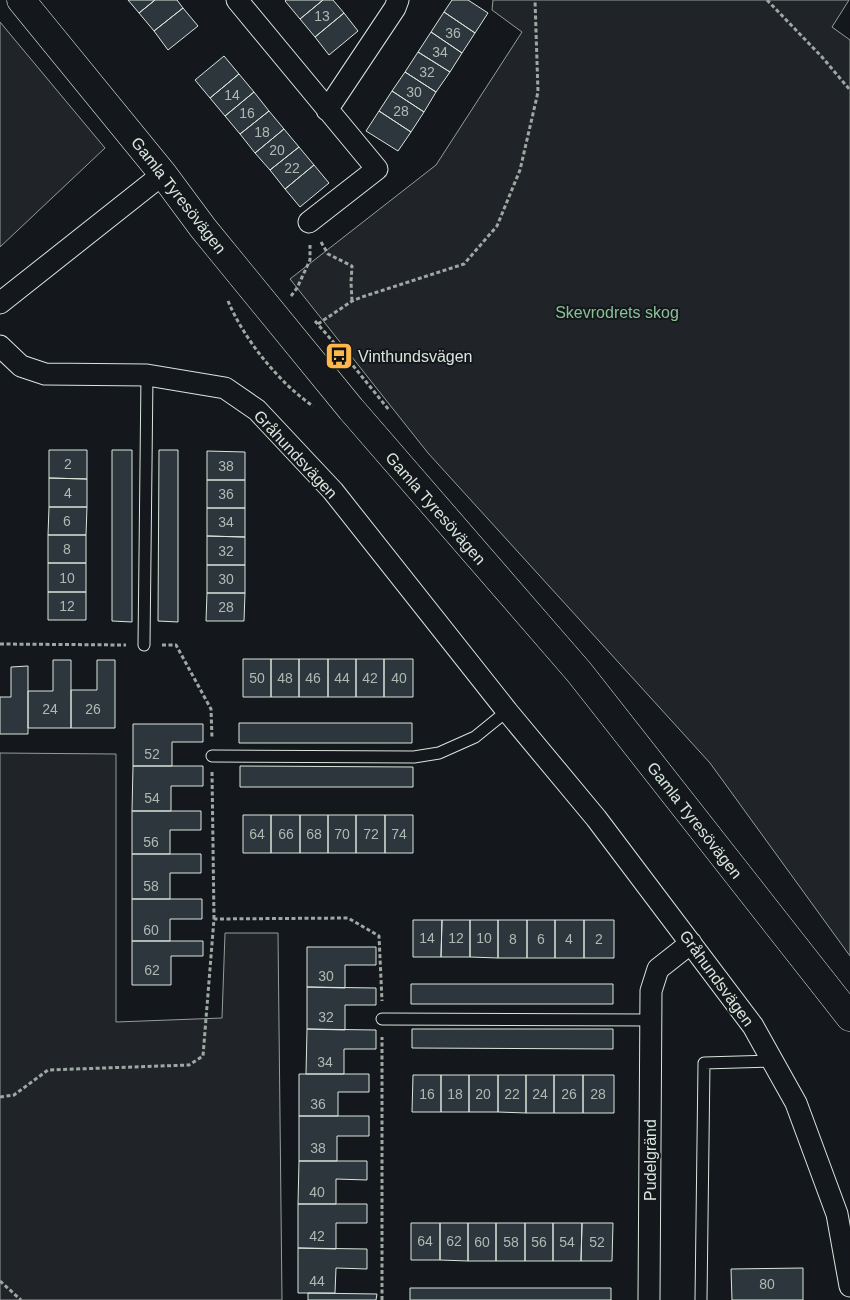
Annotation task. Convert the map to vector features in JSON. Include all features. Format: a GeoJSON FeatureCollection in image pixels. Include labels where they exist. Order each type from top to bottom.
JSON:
{"type":"FeatureCollection","features":[{"type":"Feature","properties":{"kind":"street","name":"Gamla Tyresövägen"},"geometry":{"type":"LineString","coordinates":[[21,0],[163,174],[203,228],[351,409],[578,672],[850,1017]]}},
{"type":"Feature","properties":{"kind":"street"},"geometry":{"type":"LineString","coordinates":[[237,0],[376,169],[309,222]]}},
{"type":"Feature","properties":{"kind":"street"},"geometry":{"type":"LineString","coordinates":[[327,110],[395,8],[398,0]]}},
{"type":"Feature","properties":{"kind":"street"},"geometry":{"type":"LineString","coordinates":[[0,303],[163,174]]}},
{"type":"Feature","properties":{"kind":"street","name":"Gråhundsvägen"},"geometry":{"type":"LineString","coordinates":[[0,346],[22,366],[45,374],[147,376],[225,388],[257,410],[333,491],[507,711],[596,818],[753,1026],[796,1103],[836,1214],[850,1286]]}},
{"type":"Feature","properties":{"kind":"street","name":"Pudelgränd"},"geometry":{"type":"LineString","coordinates":[[649,1300],[651,991],[658,969],[691,943]]}},
{"type":"Feature","properties":{"kind":"lane"},"geometry":{"type":"LineString","coordinates":[[144,645],[147,376]]}},
{"type":"Feature","properties":{"kind":"lane"},"geometry":{"type":"LineString","coordinates":[[212,756],[414,758],[439,753],[475,737],[507,711]]}},
{"type":"Feature","properties":{"kind":"lane"},"geometry":{"type":"LineString","coordinates":[[382,1019],[651,1020]]}},
{"type":"Feature","properties":{"kind":"lane"},"geometry":{"type":"LineString","coordinates":[[701,1300],[704,1063],[772,1061]]}},
{"type":"Feature","properties":{"kind":"path"},"geometry":{"type":"LineString","coordinates":[[318,324],[352,301],[464,264],[497,226],[520,170],[538,92],[535,0]]}},
{"type":"Feature","properties":{"kind":"path"},"geometry":{"type":"LineString","coordinates":[[767,0],[822,57],[850,90]]}},
{"type":"Feature","properties":{"kind":"path"},"geometry":{"type":"LineString","coordinates":[[309,222],[328,254],[352,266],[352,301]]}},
{"type":"Feature","properties":{"kind":"path"},"geometry":{"type":"LineString","coordinates":[[287,300],[298,288],[310,260],[309,222]]}},
{"type":"Feature","properties":{"kind":"path"},"geometry":{"type":"LineString","coordinates":[[0,644],[176,645],[211,709],[214,919],[202,1056],[189,1065],[48,1070],[14,1095],[0,1097]]}},
{"type":"Feature","properties":{"kind":"path"},"geometry":{"type":"LineString","coordinates":[[214,919],[348,918],[379,936],[382,1019],[382,1300]]}},
{"type":"Feature","properties":{"kind":"path"},"geometry":{"type":"LineString","coordinates":[[0,1281],[21,1300]]}},
{"type":"Feature","properties":{"kind":"green space","name":"Skevrodrets skog"},"geometry":{"type":"Polygon","coordinates":[[[493,0],[849,0],[832,27],[850,40],[850,956],[710,763],[428,453],[290,279],[436,165],[522,32],[492,10],[493,0]]]}},
{"type":"Feature","properties":{"kind":"green space"},"geometry":{"type":"Polygon","coordinates":[[[0,22],[105,148],[0,247],[0,22]]]}},
{"type":"Feature","properties":{"kind":"green space"},"geometry":{"type":"Polygon","coordinates":[[[0,753],[116,754],[116,1022],[222,1018],[225,933],[278,933],[282,1300],[0,1300],[0,753]]]}},
{"type":"Feature","properties":{"kind":"building"},"geometry":{"type":"Polygon","coordinates":[[[128,0],[155,0],[139,13],[128,0]]]}},
{"type":"Feature","properties":{"kind":"building"},"geometry":{"type":"Polygon","coordinates":[[[155,0],[177,0],[183,8],[154,31],[139,13],[155,0]]]}},
{"type":"Feature","properties":{"kind":"building"},"geometry":{"type":"Polygon","coordinates":[[[286,0],[323,0],[300,19],[286,0]]]}},
{"type":"Feature","properties":{"kind":"building"},"geometry":{"type":"Polygon","coordinates":[[[323,0],[333,0],[344,13],[315,37],[300,19],[323,0]]]}},
{"type":"Feature","properties":{"kind":"building"},"geometry":{"type":"Polygon","coordinates":[[[452,0],[468,0],[488,13],[475,33],[444,12],[452,0]]]}},
{"type":"Feature","properties":{"kind":"building"},"geometry":{"type":"Polygon","coordinates":[[[183,8],[198,26],[168,50],[154,31],[183,8]]]}},
{"type":"Feature","properties":{"kind":"building"},"geometry":{"type":"Polygon","coordinates":[[[444,12],[475,33],[462,53],[431,32],[444,12]]]}},
{"type":"Feature","properties":{"kind":"building"},"geometry":{"type":"Polygon","coordinates":[[[344,13],[358,31],[329,55],[315,37],[344,13]]]}},
{"type":"Feature","properties":{"kind":"building"},"geometry":{"type":"Polygon","coordinates":[[[431,32],[462,53],[450,72],[418,52],[431,32]]]}},
{"type":"Feature","properties":{"kind":"building"},"geometry":{"type":"Polygon","coordinates":[[[418,52],[450,72],[436,92],[405,72],[418,52]]]}},
{"type":"Feature","properties":{"kind":"building"},"geometry":{"type":"Polygon","coordinates":[[[224,56],[239,74],[210,98],[195,80],[224,56]]]}},
{"type":"Feature","properties":{"kind":"building"},"geometry":{"type":"Polygon","coordinates":[[[405,72],[436,92],[424,112],[392,91],[405,72]]]}},
{"type":"Feature","properties":{"kind":"building"},"geometry":{"type":"Polygon","coordinates":[[[239,74],[254,92],[225,116],[210,98],[239,74]]]}},
{"type":"Feature","properties":{"kind":"building"},"geometry":{"type":"Polygon","coordinates":[[[392,91],[424,112],[411,132],[379,111],[392,91]]]}},
{"type":"Feature","properties":{"kind":"building"},"geometry":{"type":"Polygon","coordinates":[[[254,92],[269,111],[240,134],[225,116],[254,92]]]}},
{"type":"Feature","properties":{"kind":"building"},"geometry":{"type":"Polygon","coordinates":[[[269,111],[284,129],[255,153],[240,134],[269,111]]]}},
{"type":"Feature","properties":{"kind":"building"},"geometry":{"type":"Polygon","coordinates":[[[379,111],[411,132],[398,151],[366,131],[379,111]]]}},
{"type":"Feature","properties":{"kind":"building"},"geometry":{"type":"Polygon","coordinates":[[[284,129],[299,147],[270,170],[255,153],[284,129]]]}},
{"type":"Feature","properties":{"kind":"building"},"geometry":{"type":"Polygon","coordinates":[[[299,147],[314,165],[285,189],[270,170],[299,147]]]}},
{"type":"Feature","properties":{"kind":"building"},"geometry":{"type":"Polygon","coordinates":[[[314,165],[329,183],[300,207],[285,189],[314,165]]]}},
{"type":"Feature","properties":{"kind":"building"},"geometry":{"type":"Polygon","coordinates":[[[49,450],[87,450],[87,479],[49,478],[49,450]]]}},
{"type":"Feature","properties":{"kind":"building"},"geometry":{"type":"Polygon","coordinates":[[[112,450],[132,450],[132,622],[112,621],[112,450]]]}},
{"type":"Feature","properties":{"kind":"building"},"geometry":{"type":"Polygon","coordinates":[[[159,450],[178,450],[178,622],[158,621],[159,450]]]}},
{"type":"Feature","properties":{"kind":"building"},"geometry":{"type":"Polygon","coordinates":[[[207,451],[245,452],[245,480],[207,480],[207,451]]]}},
{"type":"Feature","properties":{"kind":"building"},"geometry":{"type":"Polygon","coordinates":[[[49,478],[87,479],[87,507],[49,507],[49,478]]]}},
{"type":"Feature","properties":{"kind":"building"},"geometry":{"type":"Polygon","coordinates":[[[207,480],[245,480],[245,508],[207,508],[207,480]]]}},
{"type":"Feature","properties":{"kind":"building"},"geometry":{"type":"Polygon","coordinates":[[[49,507],[87,507],[86,535],[48,535],[49,507]]]}},
{"type":"Feature","properties":{"kind":"building"},"geometry":{"type":"Polygon","coordinates":[[[207,508],[245,508],[245,537],[207,536],[207,508]]]}},
{"type":"Feature","properties":{"kind":"building"},"geometry":{"type":"Polygon","coordinates":[[[48,535],[86,535],[86,563],[48,563],[48,535]]]}},
{"type":"Feature","properties":{"kind":"building"},"geometry":{"type":"Polygon","coordinates":[[[207,536],[245,537],[245,565],[207,565],[207,536]]]}},
{"type":"Feature","properties":{"kind":"building"},"geometry":{"type":"Polygon","coordinates":[[[48,563],[86,563],[86,592],[48,592],[48,563]]]}},
{"type":"Feature","properties":{"kind":"building"},"geometry":{"type":"Polygon","coordinates":[[[207,565],[245,565],[245,593],[207,593],[207,565]]]}},
{"type":"Feature","properties":{"kind":"building"},"geometry":{"type":"Polygon","coordinates":[[[48,592],[86,592],[86,620],[48,620],[48,592]]]}},
{"type":"Feature","properties":{"kind":"building"},"geometry":{"type":"Polygon","coordinates":[[[207,593],[245,593],[244,621],[206,621],[207,593]]]}},
{"type":"Feature","properties":{"kind":"building"},"geometry":{"type":"Polygon","coordinates":[[[243,659],[271,659],[271,697],[243,697],[243,659]]]}},
{"type":"Feature","properties":{"kind":"building"},"geometry":{"type":"Polygon","coordinates":[[[271,659],[299,659],[299,697],[271,697],[271,659]]]}},
{"type":"Feature","properties":{"kind":"building"},"geometry":{"type":"Polygon","coordinates":[[[299,659],[328,659],[328,697],[299,697],[299,659]]]}},
{"type":"Feature","properties":{"kind":"building"},"geometry":{"type":"Polygon","coordinates":[[[328,659],[356,659],[356,697],[328,697],[328,659]]]}},
{"type":"Feature","properties":{"kind":"building"},"geometry":{"type":"Polygon","coordinates":[[[356,659],[384,659],[384,697],[356,697],[356,659]]]}},
{"type":"Feature","properties":{"kind":"building"},"geometry":{"type":"Polygon","coordinates":[[[384,659],[413,659],[413,697],[384,697],[384,659]]]}},
{"type":"Feature","properties":{"kind":"building"},"geometry":{"type":"Polygon","coordinates":[[[53,660],[71,660],[71,728],[28,728],[28,691],[53,691],[53,660]]]}},
{"type":"Feature","properties":{"kind":"building"},"geometry":{"type":"Polygon","coordinates":[[[97,660],[115,660],[115,728],[71,728],[71,690],[97,690],[97,660]]]}},
{"type":"Feature","properties":{"kind":"building"},"geometry":{"type":"Polygon","coordinates":[[[28,666],[28,734],[0,734],[0,697],[11,697],[11,667],[28,666]]]}},
{"type":"Feature","properties":{"kind":"building"},"geometry":{"type":"Polygon","coordinates":[[[239,723],[412,723],[412,743],[239,743],[239,723]]]}},
{"type":"Feature","properties":{"kind":"building"},"geometry":{"type":"Polygon","coordinates":[[[133,724],[203,724],[203,742],[172,742],[172,766],[133,766],[133,724]]]}},
{"type":"Feature","properties":{"kind":"building"},"geometry":{"type":"Polygon","coordinates":[[[133,766],[203,766],[203,786],[171,786],[171,811],[132,811],[133,766]]]}},
{"type":"Feature","properties":{"kind":"building"},"geometry":{"type":"Polygon","coordinates":[[[240,766],[413,767],[413,787],[240,787],[240,766]]]}},
{"type":"Feature","properties":{"kind":"building"},"geometry":{"type":"Polygon","coordinates":[[[132,811],[201,811],[201,830],[170,830],[170,854],[132,854],[132,811]]]}},
{"type":"Feature","properties":{"kind":"building"},"geometry":{"type":"Polygon","coordinates":[[[243,815],[271,815],[271,853],[243,853],[243,815]]]}},
{"type":"Feature","properties":{"kind":"building"},"geometry":{"type":"Polygon","coordinates":[[[271,815],[300,815],[300,853],[271,853],[271,815]]]}},
{"type":"Feature","properties":{"kind":"building"},"geometry":{"type":"Polygon","coordinates":[[[300,815],[328,815],[328,853],[300,853],[300,815]]]}},
{"type":"Feature","properties":{"kind":"building"},"geometry":{"type":"Polygon","coordinates":[[[328,815],[356,815],[356,853],[328,853],[328,815]]]}},
{"type":"Feature","properties":{"kind":"building"},"geometry":{"type":"Polygon","coordinates":[[[356,815],[385,815],[385,853],[356,853],[356,815]]]}},
{"type":"Feature","properties":{"kind":"building"},"geometry":{"type":"Polygon","coordinates":[[[385,815],[413,815],[413,853],[385,853],[385,815]]]}},
{"type":"Feature","properties":{"kind":"building"},"geometry":{"type":"Polygon","coordinates":[[[132,854],[201,854],[201,873],[170,873],[170,899],[132,899],[132,854]]]}},
{"type":"Feature","properties":{"kind":"building"},"geometry":{"type":"Polygon","coordinates":[[[132,899],[202,899],[202,919],[170,919],[170,941],[132,941],[132,899]]]}},
{"type":"Feature","properties":{"kind":"building"},"geometry":{"type":"Polygon","coordinates":[[[413,920],[442,920],[441,957],[413,957],[413,920]]]}},
{"type":"Feature","properties":{"kind":"building"},"geometry":{"type":"Polygon","coordinates":[[[442,920],[470,920],[470,957],[441,957],[442,920]]]}},
{"type":"Feature","properties":{"kind":"building"},"geometry":{"type":"Polygon","coordinates":[[[470,920],[498,920],[498,958],[470,957],[470,920]]]}},
{"type":"Feature","properties":{"kind":"building"},"geometry":{"type":"Polygon","coordinates":[[[498,920],[527,920],[527,958],[498,958],[498,920]]]}},
{"type":"Feature","properties":{"kind":"building"},"geometry":{"type":"Polygon","coordinates":[[[527,920],[555,920],[555,958],[527,958],[527,920]]]}},
{"type":"Feature","properties":{"kind":"building"},"geometry":{"type":"Polygon","coordinates":[[[555,920],[584,920],[584,958],[555,958],[555,920]]]}},
{"type":"Feature","properties":{"kind":"building"},"geometry":{"type":"Polygon","coordinates":[[[584,920],[614,920],[614,958],[584,958],[584,920]]]}},
{"type":"Feature","properties":{"kind":"building"},"geometry":{"type":"Polygon","coordinates":[[[132,941],[203,941],[203,956],[171,956],[171,985],[132,985],[132,941]]]}},
{"type":"Feature","properties":{"kind":"building"},"geometry":{"type":"Polygon","coordinates":[[[307,947],[376,947],[376,965],[345,965],[345,988],[307,987],[307,947]]]}},
{"type":"Feature","properties":{"kind":"building"},"geometry":{"type":"Polygon","coordinates":[[[411,984],[613,984],[613,1004],[411,1004],[411,984]]]}},
{"type":"Feature","properties":{"kind":"building"},"geometry":{"type":"Polygon","coordinates":[[[307,987],[376,988],[376,1005],[345,1005],[345,1030],[307,1029],[307,987]]]}},
{"type":"Feature","properties":{"kind":"building"},"geometry":{"type":"Polygon","coordinates":[[[307,1029],[376,1030],[376,1049],[344,1049],[344,1074],[306,1074],[307,1029]]]}},
{"type":"Feature","properties":{"kind":"building"},"geometry":{"type":"Polygon","coordinates":[[[412,1029],[613,1029],[613,1049],[412,1048],[412,1029]]]}},
{"type":"Feature","properties":{"kind":"building"},"geometry":{"type":"Polygon","coordinates":[[[299,1074],[369,1074],[369,1092],[338,1092],[338,1116],[299,1116],[299,1074]]]}},
{"type":"Feature","properties":{"kind":"building"},"geometry":{"type":"Polygon","coordinates":[[[413,1075],[441,1075],[441,1112],[412,1112],[413,1075]]]}},
{"type":"Feature","properties":{"kind":"building"},"geometry":{"type":"Polygon","coordinates":[[[441,1075],[469,1075],[469,1112],[441,1112],[441,1075]]]}},
{"type":"Feature","properties":{"kind":"building"},"geometry":{"type":"Polygon","coordinates":[[[469,1075],[498,1075],[498,1112],[469,1112],[469,1075]]]}},
{"type":"Feature","properties":{"kind":"building"},"geometry":{"type":"Polygon","coordinates":[[[498,1075],[526,1075],[526,1113],[498,1112],[498,1075]]]}},
{"type":"Feature","properties":{"kind":"building"},"geometry":{"type":"Polygon","coordinates":[[[526,1075],[554,1075],[554,1113],[526,1113],[526,1075]]]}},
{"type":"Feature","properties":{"kind":"building"},"geometry":{"type":"Polygon","coordinates":[[[554,1075],[583,1075],[583,1113],[554,1113],[554,1075]]]}},
{"type":"Feature","properties":{"kind":"building"},"geometry":{"type":"Polygon","coordinates":[[[583,1075],[614,1075],[614,1113],[583,1113],[583,1075]]]}},
{"type":"Feature","properties":{"kind":"building"},"geometry":{"type":"Polygon","coordinates":[[[299,1116],[369,1116],[369,1136],[337,1136],[337,1161],[299,1161],[299,1116]]]}},
{"type":"Feature","properties":{"kind":"building"},"geometry":{"type":"Polygon","coordinates":[[[299,1161],[367,1161],[367,1180],[336,1179],[336,1204],[298,1204],[299,1161]]]}},
{"type":"Feature","properties":{"kind":"building"},"geometry":{"type":"Polygon","coordinates":[[[298,1204],[367,1204],[367,1223],[336,1223],[336,1249],[298,1248],[298,1204]]]}},
{"type":"Feature","properties":{"kind":"building"},"geometry":{"type":"Polygon","coordinates":[[[411,1223],[440,1223],[440,1260],[411,1260],[411,1223]]]}},
{"type":"Feature","properties":{"kind":"building"},"geometry":{"type":"Polygon","coordinates":[[[440,1223],[468,1223],[468,1261],[440,1260],[440,1223]]]}},
{"type":"Feature","properties":{"kind":"building"},"geometry":{"type":"Polygon","coordinates":[[[468,1223],[496,1223],[496,1261],[468,1261],[468,1223]]]}},
{"type":"Feature","properties":{"kind":"building"},"geometry":{"type":"Polygon","coordinates":[[[496,1223],[525,1223],[525,1261],[496,1261],[496,1223]]]}},
{"type":"Feature","properties":{"kind":"building"},"geometry":{"type":"Polygon","coordinates":[[[525,1223],[553,1223],[553,1261],[525,1261],[525,1223]]]}},
{"type":"Feature","properties":{"kind":"building"},"geometry":{"type":"Polygon","coordinates":[[[553,1223],[582,1223],[581,1261],[553,1261],[553,1223]]]}},
{"type":"Feature","properties":{"kind":"building"},"geometry":{"type":"Polygon","coordinates":[[[582,1223],[613,1223],[612,1261],[581,1261],[582,1223]]]}},
{"type":"Feature","properties":{"kind":"building"},"geometry":{"type":"Polygon","coordinates":[[[298,1248],[367,1249],[367,1269],[336,1268],[335,1293],[298,1293],[298,1248]]]}},
{"type":"Feature","properties":{"kind":"building"},"geometry":{"type":"Polygon","coordinates":[[[803,1268],[803,1300],[732,1300],[731,1269],[803,1268]]]}},
{"type":"Feature","properties":{"kind":"building"},"geometry":{"type":"Polygon","coordinates":[[[410,1288],[611,1288],[611,1300],[410,1300],[410,1288]]]}},
{"type":"Feature","properties":{"kind":"building"},"geometry":{"type":"Polygon","coordinates":[[[308,1293],[377,1294],[376,1300],[308,1300],[308,1293]]]}},
{"type":"Feature","properties":{"kind":"place","name":"Vinthundsvägen"},"geometry":{"type":"Point","coordinates":[339,356]}}]}
